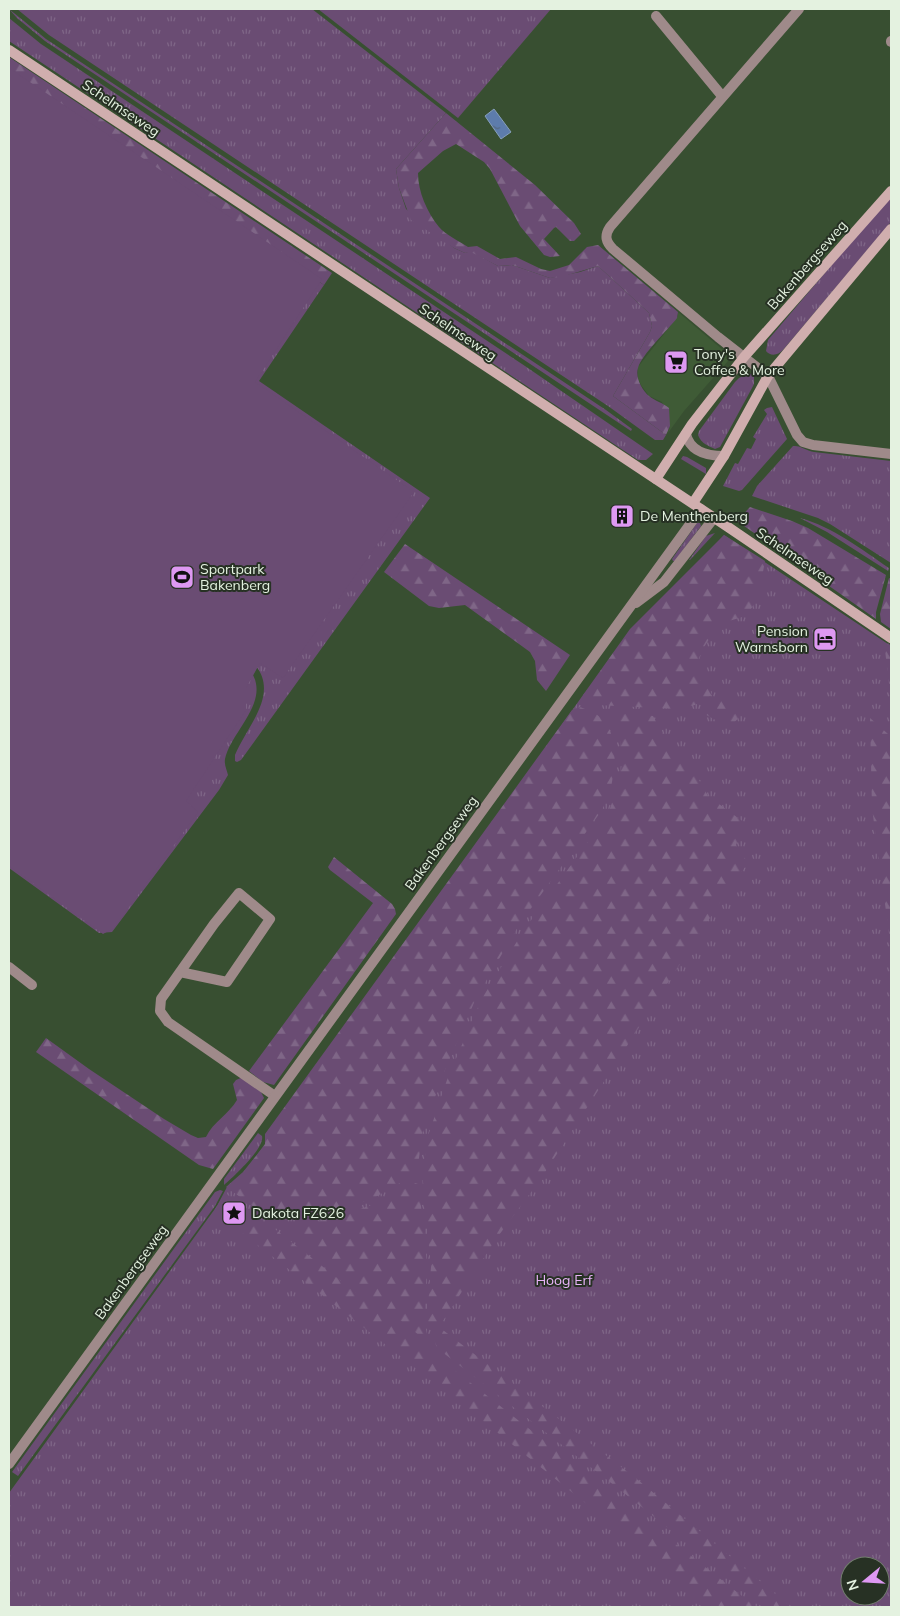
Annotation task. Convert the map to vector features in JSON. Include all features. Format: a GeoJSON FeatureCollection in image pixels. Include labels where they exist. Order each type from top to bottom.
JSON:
{"type":"FeatureCollection","features":[{"type":"Feature","properties":{"kind":"main road","name":"Schelmseweg"},"geometry":{"type":"LineString","coordinates":[[9,50],[697,506],[891,638]]}},
{"type":"Feature","properties":{"kind":"main road","name":"Bakenbergseweg"},"geometry":{"type":"LineString","coordinates":[[656,479],[692,424],[744,358],[891,191]]}},
{"type":"Feature","properties":{"kind":"main road","name":"Bakenbergseweg"},"geometry":{"type":"LineString","coordinates":[[697,506],[768,376],[891,229]]}},
{"type":"Feature","properties":{"kind":"street"},"geometry":{"type":"LineString","coordinates":[[799,9],[610,226],[606,238],[608,244],[613,249],[768,376],[797,435],[803,442],[813,446],[891,454]]}},
{"type":"Feature","properties":{"kind":"street"},"geometry":{"type":"LineString","coordinates":[[656,16],[722,96]]}},
{"type":"Feature","properties":{"kind":"street"},"geometry":{"type":"LineString","coordinates":[[686,434],[688,442],[696,450],[708,456],[724,456]]}},
{"type":"Feature","properties":{"kind":"street","name":"Bakenbergseweg"},"geometry":{"type":"LineString","coordinates":[[10,1460],[632,607],[642,588],[697,506]]}},
{"type":"Feature","properties":{"kind":"street","name":"Bakenbergseweg"},"geometry":{"type":"LineString","coordinates":[[632,607],[664,582],[714,518]]}},
{"type":"Feature","properties":{"kind":"street"},"geometry":{"type":"LineString","coordinates":[[180,972],[227,982],[270,919],[239,893],[214,924],[180,972],[161,999],[160,1011],[168,1022],[275,1096]]}},
{"type":"Feature","properties":{"kind":"street"},"geometry":{"type":"LineString","coordinates":[[9,967],[32,985]]}},
{"type":"Feature","properties":{"kind":"shaded area"},"geometry":{"type":"Polygon","coordinates":[[[678,312],[723,350],[728,361],[684,411],[668,433],[670,426],[662,402],[649,396],[641,385],[638,378],[638,367],[678,316],[678,312]]]}},
{"type":"Feature","properties":{"kind":"green space"},"geometry":{"type":"Polygon","coordinates":[[[9,9],[46,39],[606,410],[632,429],[631,431],[45,41],[9,9]]]}},
{"type":"Feature","properties":{"kind":"green space"},"geometry":{"type":"Polygon","coordinates":[[[17,9],[312,9],[446,113],[396,169],[399,188],[406,209],[454,248],[465,253],[471,251],[498,266],[512,265],[550,278],[598,266],[649,313],[652,326],[650,332],[613,396],[666,435],[663,440],[655,440],[608,406],[49,35],[17,9]]]}},
{"type":"Feature","properties":{"kind":"green space"},"geometry":{"type":"Polygon","coordinates":[[[318,9],[551,9],[458,118],[318,9]]]}},
{"type":"Feature","properties":{"kind":"green space"},"geometry":{"type":"Polygon","coordinates":[[[9,18],[41,44],[525,366],[653,454],[646,460],[638,460],[9,41],[9,18]]]}},
{"type":"Feature","properties":{"kind":"green space"},"geometry":{"type":"Polygon","coordinates":[[[9,57],[332,273],[324,285],[163,175],[9,74],[9,57]]]}},
{"type":"Feature","properties":{"kind":"green space","name":"Sportpark Bakenberg"},"geometry":{"type":"Polygon","coordinates":[[[9,68],[322,279],[255,382],[414,492],[283,678],[260,663],[246,688],[246,710],[186,801],[198,812],[114,928],[103,934],[9,866],[9,68]]]}},
{"type":"Feature","properties":{"kind":"green space"},"geometry":{"type":"Polygon","coordinates":[[[446,113],[535,185],[574,223],[581,234],[574,241],[570,241],[556,227],[554,228],[544,239],[560,256],[550,257],[544,255],[520,226],[490,169],[484,162],[456,144],[443,151],[418,173],[424,202],[442,230],[468,247],[477,246],[500,259],[516,257],[541,269],[550,271],[569,265],[587,247],[598,245],[678,312],[677,318],[640,362],[637,372],[640,383],[646,393],[669,408],[670,426],[666,435],[613,396],[652,326],[649,313],[598,266],[561,277],[550,278],[512,265],[498,266],[471,252],[465,253],[454,248],[411,220],[399,188],[396,169],[446,113]]]}},
{"type":"Feature","properties":{"kind":"green space"},"geometry":{"type":"Polygon","coordinates":[[[891,195],[891,222],[783,350],[774,355],[768,353],[766,351],[768,340],[891,195]]]}},
{"type":"Feature","properties":{"kind":"green space"},"geometry":{"type":"Polygon","coordinates":[[[279,255],[324,285],[259,381],[430,498],[241,760],[237,762],[235,761],[235,755],[253,723],[262,700],[264,688],[174,406],[279,255]]]}},
{"type":"Feature","properties":{"kind":"green space"},"geometry":{"type":"Polygon","coordinates":[[[749,373],[754,375],[754,384],[720,447],[715,449],[707,445],[699,438],[699,431],[735,382],[749,373]]]}},
{"type":"Feature","properties":{"kind":"green space"},"geometry":{"type":"Polygon","coordinates":[[[772,407],[787,439],[742,490],[739,491],[723,486],[735,463],[738,464],[747,448],[751,449],[756,439],[753,437],[767,414],[764,410],[772,407]]]}},
{"type":"Feature","properties":{"kind":"green space"},"geometry":{"type":"Polygon","coordinates":[[[793,446],[814,452],[891,461],[891,563],[818,518],[752,496],[757,486],[793,446]]]}},
{"type":"Feature","properties":{"kind":"green space"},"geometry":{"type":"Polygon","coordinates":[[[683,456],[706,468],[706,474],[681,459],[683,456]]]}},
{"type":"Feature","properties":{"kind":"green space"},"geometry":{"type":"Polygon","coordinates":[[[750,507],[808,528],[886,575],[876,612],[876,619],[737,521],[750,507]]]}},
{"type":"Feature","properties":{"kind":"green space"},"geometry":{"type":"Polygon","coordinates":[[[800,518],[824,527],[846,539],[889,568],[888,571],[827,532],[800,518]]]}},
{"type":"Feature","properties":{"kind":"green space"},"geometry":{"type":"Polygon","coordinates":[[[697,523],[700,523],[701,526],[675,561],[673,561],[672,559],[697,523]]]}},
{"type":"Feature","properties":{"kind":"green space"},"geometry":{"type":"Polygon","coordinates":[[[715,533],[690,560],[689,560],[706,536],[715,533]]]}},
{"type":"Feature","properties":{"kind":"green space","name":"Hoog Erf"},"geometry":{"type":"Polygon","coordinates":[[[724,535],[891,646],[891,1607],[9,1607],[9,1493],[217,1206],[227,1187],[243,1173],[583,695],[724,535]]]}},
{"type":"Feature","properties":{"kind":"green space"},"geometry":{"type":"Polygon","coordinates":[[[724,535],[765,561],[758,594],[749,612],[744,616],[728,621],[720,627],[710,638],[701,653],[698,661],[697,675],[709,688],[712,695],[695,705],[676,709],[597,705],[585,699],[583,695],[630,629],[724,535]]]}},
{"type":"Feature","properties":{"kind":"green space"},"geometry":{"type":"Polygon","coordinates":[[[405,544],[570,655],[546,691],[537,680],[535,661],[530,652],[465,605],[439,608],[429,606],[384,572],[405,544]]]}},
{"type":"Feature","properties":{"kind":"green space"},"geometry":{"type":"Polygon","coordinates":[[[889,578],[891,579],[891,629],[881,622],[880,614],[889,578]]]}},
{"type":"Feature","properties":{"kind":"green space"},"geometry":{"type":"Polygon","coordinates":[[[159,642],[253,675],[256,697],[225,759],[228,775],[219,790],[112,932],[99,933],[9,868],[9,837],[159,642]]]}},
{"type":"Feature","properties":{"kind":"green space"},"geometry":{"type":"Polygon","coordinates":[[[888,643],[891,646],[891,700],[885,650],[888,643]]]}},
{"type":"Feature","properties":{"kind":"green space"},"geometry":{"type":"Polygon","coordinates":[[[723,698],[734,705],[741,715],[733,724],[724,725],[703,713],[708,706],[723,698]]]}},
{"type":"Feature","properties":{"kind":"green space"},"geometry":{"type":"Polygon","coordinates":[[[580,707],[595,713],[607,723],[613,739],[615,763],[611,788],[602,810],[519,925],[476,998],[442,1077],[422,1135],[417,1173],[374,1198],[332,1213],[274,1221],[226,1187],[243,1172],[265,1145],[265,1134],[572,710],[580,707]]]}},
{"type":"Feature","properties":{"kind":"green space"},"geometry":{"type":"Polygon","coordinates":[[[613,712],[653,716],[662,733],[699,780],[708,796],[745,823],[736,845],[748,863],[730,887],[540,1180],[496,1239],[439,1327],[638,1480],[791,1607],[768,1607],[437,1348],[428,1321],[431,1267],[422,1177],[428,1136],[447,1080],[481,1000],[524,930],[608,814],[617,789],[622,764],[620,738],[611,716],[613,712]]]}},
{"type":"Feature","properties":{"kind":"green space"},"geometry":{"type":"Polygon","coordinates":[[[870,718],[888,734],[891,748],[891,948],[872,808],[870,718]]]}},
{"type":"Feature","properties":{"kind":"green space"},"geometry":{"type":"Polygon","coordinates":[[[334,857],[392,904],[396,914],[274,1085],[263,1082],[249,1071],[373,903],[330,870],[328,867],[334,857]]]}},
{"type":"Feature","properties":{"kind":"green space"},"geometry":{"type":"Polygon","coordinates":[[[46,1038],[164,1119],[198,1138],[206,1137],[237,1100],[233,1084],[236,1080],[243,1077],[260,1090],[264,1098],[213,1169],[199,1165],[36,1052],[46,1038]]]}},
{"type":"Feature","properties":{"kind":"green space"},"geometry":{"type":"Polygon","coordinates":[[[258,1133],[262,1136],[259,1148],[248,1162],[224,1185],[224,1179],[258,1133]]]}},
{"type":"Feature","properties":{"kind":"green space"},"geometry":{"type":"Polygon","coordinates":[[[415,1183],[418,1184],[424,1229],[427,1266],[424,1321],[429,1343],[287,1231],[284,1225],[333,1219],[377,1203],[415,1183]]]}},
{"type":"Feature","properties":{"kind":"green space"},"geometry":{"type":"Polygon","coordinates":[[[223,1191],[215,1206],[18,1476],[12,1472],[215,1192],[223,1191]]]}},
{"type":"Feature","properties":{"kind":"green space"},"geometry":{"type":"Polygon","coordinates":[[[225,1193],[271,1226],[756,1607],[715,1607],[458,1401],[214,1211],[225,1193]]]}},
{"type":"Feature","properties":{"kind":"water"},"geometry":{"type":"Polygon","coordinates":[[[494,109],[511,132],[501,139],[485,116],[494,109]]]}},
{"type":"Feature","properties":{"kind":"place","name":"Tony's Coffee & More"},"geometry":{"type":"Point","coordinates":[676,362]}},
{"type":"Feature","properties":{"kind":"place","name":"De Menthenberg"},"geometry":{"type":"Point","coordinates":[622,516]}},
{"type":"Feature","properties":{"kind":"place","name":"Sportpark Bakenberg"},"geometry":{"type":"Point","coordinates":[182,577]}},
{"type":"Feature","properties":{"kind":"place","name":"Pension Warnsborn"},"geometry":{"type":"Point","coordinates":[825,639]}},
{"type":"Feature","properties":{"kind":"place","name":"Dakota FZ626"},"geometry":{"type":"Point","coordinates":[234,1213]}}]}
